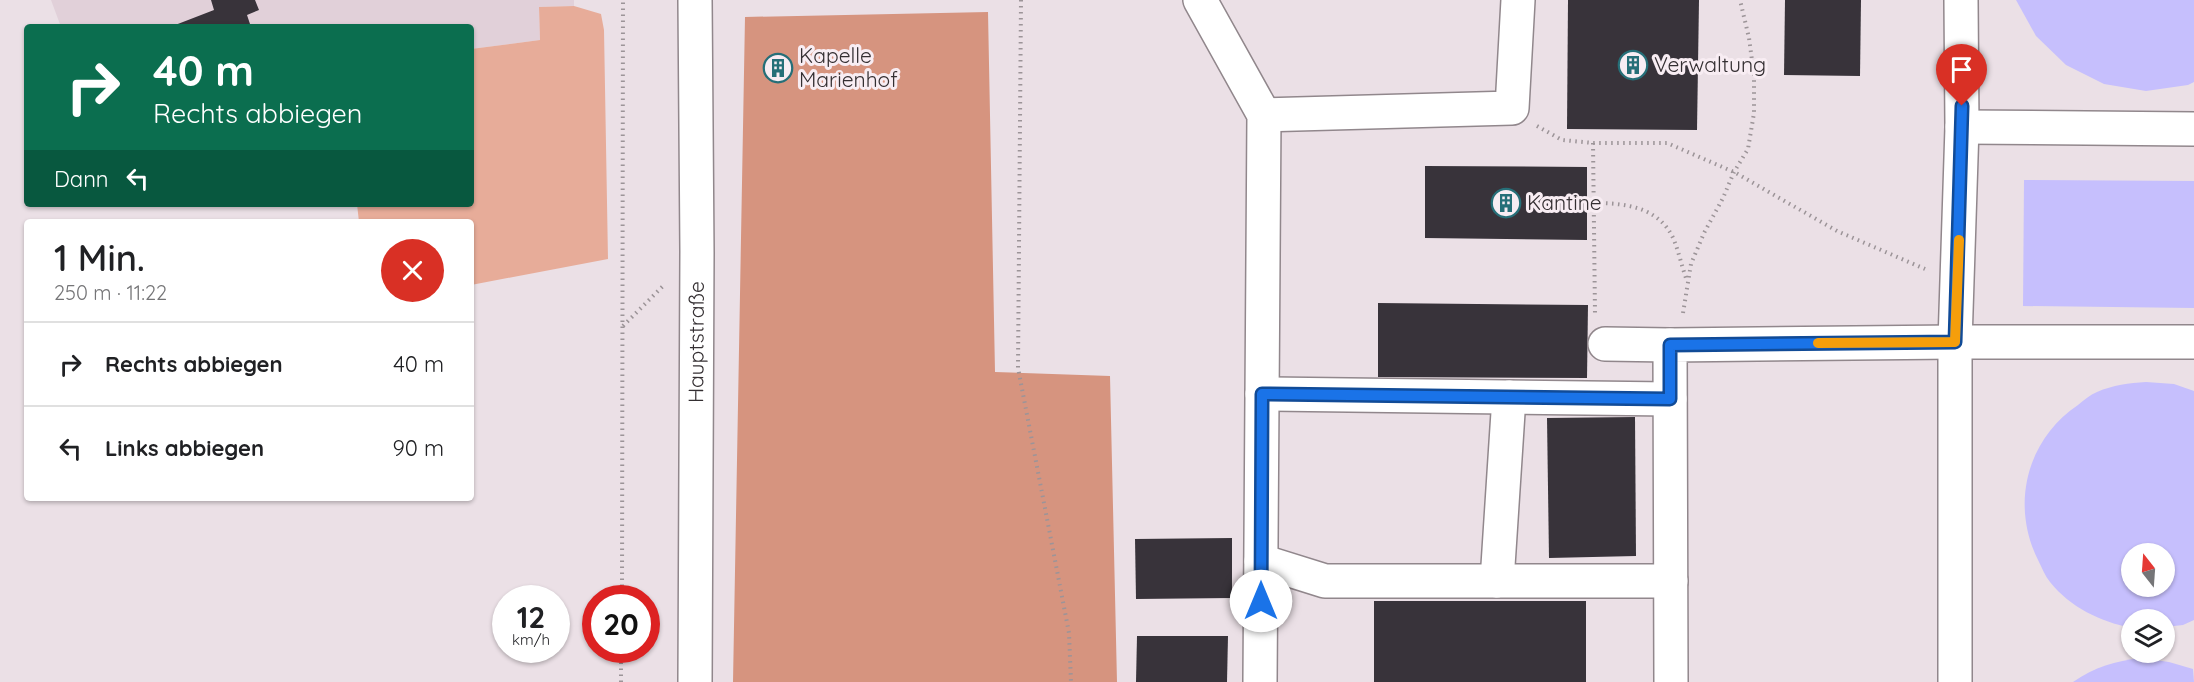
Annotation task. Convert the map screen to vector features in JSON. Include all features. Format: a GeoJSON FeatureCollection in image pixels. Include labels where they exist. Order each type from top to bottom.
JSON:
{"type":"FeatureCollection","features":[{"type":"Feature","properties":{"kind":"main road","name":"Hauptstraße"},"geometry":{"type":"LineString","coordinates":[[695,0],[697,252],[695,682]]}},
{"type":"Feature","properties":{"kind":"main road"},"geometry":{"type":"LineString","coordinates":[[1200,0],[1263,115],[1260,682]]}},
{"type":"Feature","properties":{"kind":"main road"},"geometry":{"type":"LineString","coordinates":[[1263,115],[1512,108],[1518,0]]}},
{"type":"Feature","properties":{"kind":"main road"},"geometry":{"type":"LineString","coordinates":[[1955,682],[1955,342],[1962,127],[1961,0]]}},
{"type":"Feature","properties":{"kind":"main road"},"geometry":{"type":"LineString","coordinates":[[1962,127],[2194,129]]}},
{"type":"Feature","properties":{"kind":"main road"},"geometry":{"type":"LineString","coordinates":[[1605,344],[2194,342]]}},
{"type":"Feature","properties":{"kind":"main road"},"geometry":{"type":"LineString","coordinates":[[1671,682],[1670,399],[1676,345]]}},
{"type":"Feature","properties":{"kind":"main road"},"geometry":{"type":"LineString","coordinates":[[1262,394],[1670,399]]}},
{"type":"Feature","properties":{"kind":"main road"},"geometry":{"type":"LineString","coordinates":[[1497,581],[1509,397]]}},
{"type":"Feature","properties":{"kind":"main road"},"geometry":{"type":"LineString","coordinates":[[1261,561],[1325,581],[1671,580]]}},
{"type":"Feature","properties":{"kind":"path"},"geometry":{"type":"LineString","coordinates":[[622,585],[623,0]]}},
{"type":"Feature","properties":{"kind":"path"},"geometry":{"type":"LineString","coordinates":[[1021,0],[1018,368],[1069,633],[1071,682]]}},
{"type":"Feature","properties":{"kind":"path"},"geometry":{"type":"LineString","coordinates":[[1676,345],[1691,264],[1734,172],[1748,149],[1754,113],[1754,75],[1749,38],[1740,0]]}},
{"type":"Feature","properties":{"kind":"path"},"geometry":{"type":"LineString","coordinates":[[1512,108],[1537,127],[1562,140],[1593,143],[1667,143],[1734,172],[1837,231],[1957,283]]}},
{"type":"Feature","properties":{"kind":"path"},"geometry":{"type":"LineString","coordinates":[[1593,143],[1595,323],[1605,344]]}},
{"type":"Feature","properties":{"kind":"path"},"geometry":{"type":"LineString","coordinates":[[1594,203],[1616,203],[1633,207],[1656,217],[1673,238],[1687,281]]}},
{"type":"Feature","properties":{"kind":"path"},"geometry":{"type":"LineString","coordinates":[[622,327],[697,252]]}},
{"type":"Feature","properties":{"kind":"path"},"geometry":{"type":"LineString","coordinates":[[621,663],[621,682]]}},
{"type":"Feature","properties":{"kind":"shaded area"},"geometry":{"type":"Polygon","coordinates":[[[51,0],[574,0],[574,6],[539,7],[540,40],[474,49],[474,24],[60,24],[51,0]]]}},
{"type":"Feature","properties":{"kind":"shaded area"},"geometry":{"type":"Polygon","coordinates":[[[2016,0],[2194,0],[2194,82],[2188,85],[2146,91],[2104,84],[2066,65],[2036,36],[2016,0]]]}},
{"type":"Feature","properties":{"kind":"shaded area"},"geometry":{"type":"Polygon","coordinates":[[[574,6],[601,14],[604,30],[608,259],[474,284],[474,219],[359,219],[357,207],[474,207],[474,49],[540,40],[539,7],[574,6]]]}},
{"type":"Feature","properties":{"kind":"shaded area"},"geometry":{"type":"Polygon","coordinates":[[[988,12],[995,372],[1110,376],[1117,682],[733,682],[745,17],[988,12]]]}},
{"type":"Feature","properties":{"kind":"shaded area"},"geometry":{"type":"Polygon","coordinates":[[[2024,180],[2194,181],[2194,308],[2023,306],[2024,180]]]}},
{"type":"Feature","properties":{"kind":"shaded area"},"geometry":{"type":"Polygon","coordinates":[[[2146,382],[2174,384],[2194,391],[2194,620],[2183,625],[2175,626],[2175,609],[2121,609],[2121,625],[2087,612],[2067,599],[2050,582],[2030,541],[2025,497],[2028,476],[2035,455],[2046,436],[2060,419],[2085,399],[2103,390],[2146,382]]]}},
{"type":"Feature","properties":{"kind":"shaded area"},"geometry":{"type":"Polygon","coordinates":[[[2121,661],[2172,663],[2193,669],[2194,682],[2073,682],[2089,672],[2121,661]]]}},
{"type":"Feature","properties":{"kind":"building"},"geometry":{"type":"Polygon","coordinates":[[[211,0],[255,0],[259,10],[247,15],[250,24],[178,24],[214,10],[211,0]]]}},
{"type":"Feature","properties":{"kind":"building","name":"Verwaltung"},"geometry":{"type":"Polygon","coordinates":[[[1568,0],[1699,0],[1697,130],[1567,129],[1568,0]]]}},
{"type":"Feature","properties":{"kind":"building"},"geometry":{"type":"Polygon","coordinates":[[[1785,0],[1861,0],[1860,76],[1784,75],[1785,0]]]}},
{"type":"Feature","properties":{"kind":"building","name":"Kapelle Marienhof"},"geometry":{"type":"Polygon","coordinates":[[[787,57],[788,78],[769,78],[769,58],[787,57]]]}},
{"type":"Feature","properties":{"kind":"building","name":"Kantine"},"geometry":{"type":"Polygon","coordinates":[[[1425,166],[1587,167],[1587,240],[1425,238],[1425,166]]]}},
{"type":"Feature","properties":{"kind":"building"},"geometry":{"type":"Polygon","coordinates":[[[1378,303],[1588,305],[1587,378],[1378,377],[1378,303]]]}},
{"type":"Feature","properties":{"kind":"building"},"geometry":{"type":"Polygon","coordinates":[[[1635,417],[1636,556],[1549,558],[1547,418],[1635,417]]]}},
{"type":"Feature","properties":{"kind":"building"},"geometry":{"type":"Polygon","coordinates":[[[1232,538],[1232,598],[1136,599],[1135,539],[1232,538]]]}},
{"type":"Feature","properties":{"kind":"building"},"geometry":{"type":"Polygon","coordinates":[[[1374,601],[1586,601],[1586,682],[1374,682],[1374,601]]]}},
{"type":"Feature","properties":{"kind":"building"},"geometry":{"type":"Polygon","coordinates":[[[1137,636],[1228,636],[1227,682],[1136,682],[1137,636]]]}},
{"type":"Feature","properties":{"kind":"slow traffic"},"geometry":{"type":"LineString","coordinates":[[1818,343],[1955,342],[1959,240]]}},
{"type":"Feature","properties":{"kind":"place","name":"Verwaltung"},"geometry":{"type":"Point","coordinates":[1633,65]}},
{"type":"Feature","properties":{"kind":"place","name":"Kapelle Marienhof"},"geometry":{"type":"Point","coordinates":[778,68]}},
{"type":"Feature","properties":{"kind":"place","name":"Kantine"},"geometry":{"type":"Point","coordinates":[1506,203]}},
{"type":"Feature","properties":{"kind":"route"},"geometry":{"type":"LineString","coordinates":[[1261,601],[1262,394],[1670,399],[1670,345],[1955,342],[1962,106]]}}]}
